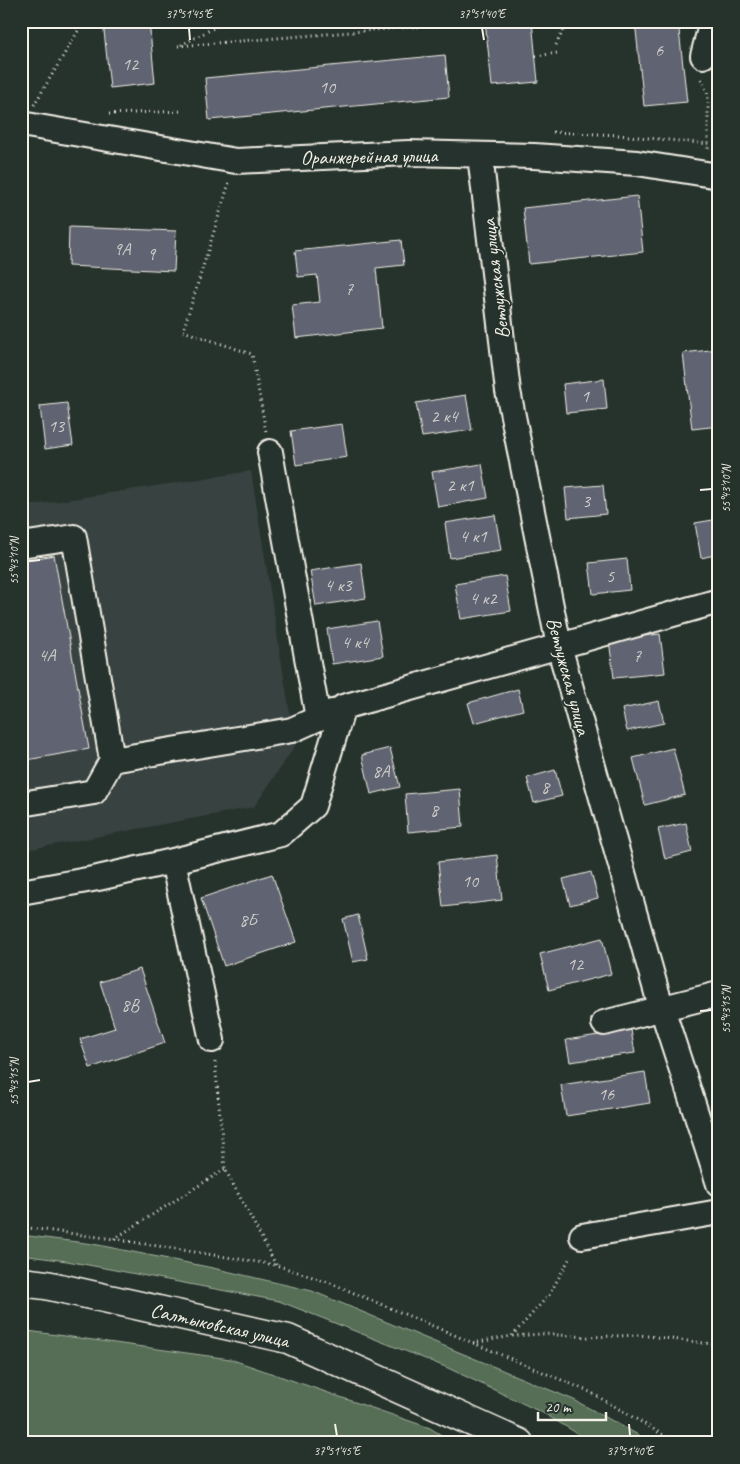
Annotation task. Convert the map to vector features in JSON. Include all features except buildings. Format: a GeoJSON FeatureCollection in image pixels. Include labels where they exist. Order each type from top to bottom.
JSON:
{"type":"FeatureCollection","features":[{"type":"Feature","properties":{"kind":"main road","name":"Салтыковская улица"},"geometry":{"type":"LineString","coordinates":[[21,1282],[46,1285],[288,1339],[520,1443]]}},
{"type":"Feature","properties":{"kind":"street"},"geometry":{"type":"LineString","coordinates":[[704,56],[712,21]]}},
{"type":"Feature","properties":{"kind":"street","name":"Оранжерейная улица"},"geometry":{"type":"LineString","coordinates":[[26,118],[27,126],[236,160],[408,153],[534,156],[637,163],[712,175]]}},
{"type":"Feature","properties":{"kind":"street","name":"Ветлужская улица"},"geometry":{"type":"LineString","coordinates":[[480,156],[508,390],[559,646],[662,1008],[719,1184]]}},
{"type":"Feature","properties":{"kind":"street"},"geometry":{"type":"LineString","coordinates":[[270,452],[318,718]]}},
{"type":"Feature","properties":{"kind":"street"},"geometry":{"type":"LineString","coordinates":[[21,545],[74,537],[112,760],[94,792],[21,804]]}},
{"type":"Feature","properties":{"kind":"street"},"geometry":{"type":"LineString","coordinates":[[112,760],[292,730],[343,707],[719,601]]}},
{"type":"Feature","properties":{"kind":"street"},"geometry":{"type":"LineString","coordinates":[[21,892],[98,878],[281,834],[313,806],[343,707]]}},
{"type":"Feature","properties":{"kind":"street"},"geometry":{"type":"LineString","coordinates":[[172,861],[212,1040]]}},
{"type":"Feature","properties":{"kind":"street"},"geometry":{"type":"LineString","coordinates":[[604,1023],[719,994]]}},
{"type":"Feature","properties":{"kind":"street"},"geometry":{"type":"LineString","coordinates":[[582,1236],[719,1212]]}},
{"type":"Feature","properties":{"kind":"path"},"geometry":{"type":"LineString","coordinates":[[26,118],[84,21]]}},
{"type":"Feature","properties":{"kind":"path"},"geometry":{"type":"LineString","coordinates":[[227,21],[178,46],[450,24]]}},
{"type":"Feature","properties":{"kind":"path"},"geometry":{"type":"LineString","coordinates":[[556,45],[568,21]]}},
{"type":"Feature","properties":{"kind":"path"},"geometry":{"type":"LineString","coordinates":[[536,56],[557,53]]}},
{"type":"Feature","properties":{"kind":"path"},"geometry":{"type":"LineString","coordinates":[[704,56],[701,78],[708,94],[712,175]]}},
{"type":"Feature","properties":{"kind":"path"},"geometry":{"type":"LineString","coordinates":[[106,114],[182,111]]}},
{"type":"Feature","properties":{"kind":"path"},"geometry":{"type":"LineString","coordinates":[[236,160],[183,331],[252,354],[270,452]]}},
{"type":"Feature","properties":{"kind":"path"},"geometry":{"type":"LineString","coordinates":[[212,1040],[225,1169],[276,1265]]}},
{"type":"Feature","properties":{"kind":"path"},"geometry":{"type":"LineString","coordinates":[[114,1239],[225,1169]]}},
{"type":"Feature","properties":{"kind":"path"},"geometry":{"type":"LineString","coordinates":[[21,1227],[114,1239],[276,1265],[328,1282],[590,1392],[677,1443]]}},
{"type":"Feature","properties":{"kind":"path"},"geometry":{"type":"LineString","coordinates":[[512,1336],[549,1295],[582,1236]]}},
{"type":"Feature","properties":{"kind":"path"},"geometry":{"type":"LineString","coordinates":[[472,1343],[512,1336],[542,1334],[588,1337],[640,1335],[719,1345]]}},
{"type":"Feature","properties":{"kind":"shaded area"},"geometry":{"type":"Polygon","coordinates":[[[251,471],[295,746],[254,807],[21,851],[21,507],[251,471]]]}},
{"type":"Feature","properties":{"kind":"green space"},"geometry":{"type":"Polygon","coordinates":[[[21,1235],[93,1244],[213,1268],[312,1291],[574,1400],[653,1443],[593,1443],[545,1414],[448,1368],[279,1301],[67,1261],[21,1255],[21,1235]]]}},
{"type":"Feature","properties":{"kind":"green space"},"geometry":{"type":"Polygon","coordinates":[[[21,1330],[230,1359],[430,1428],[454,1443],[21,1443],[21,1330]]]}}]}
